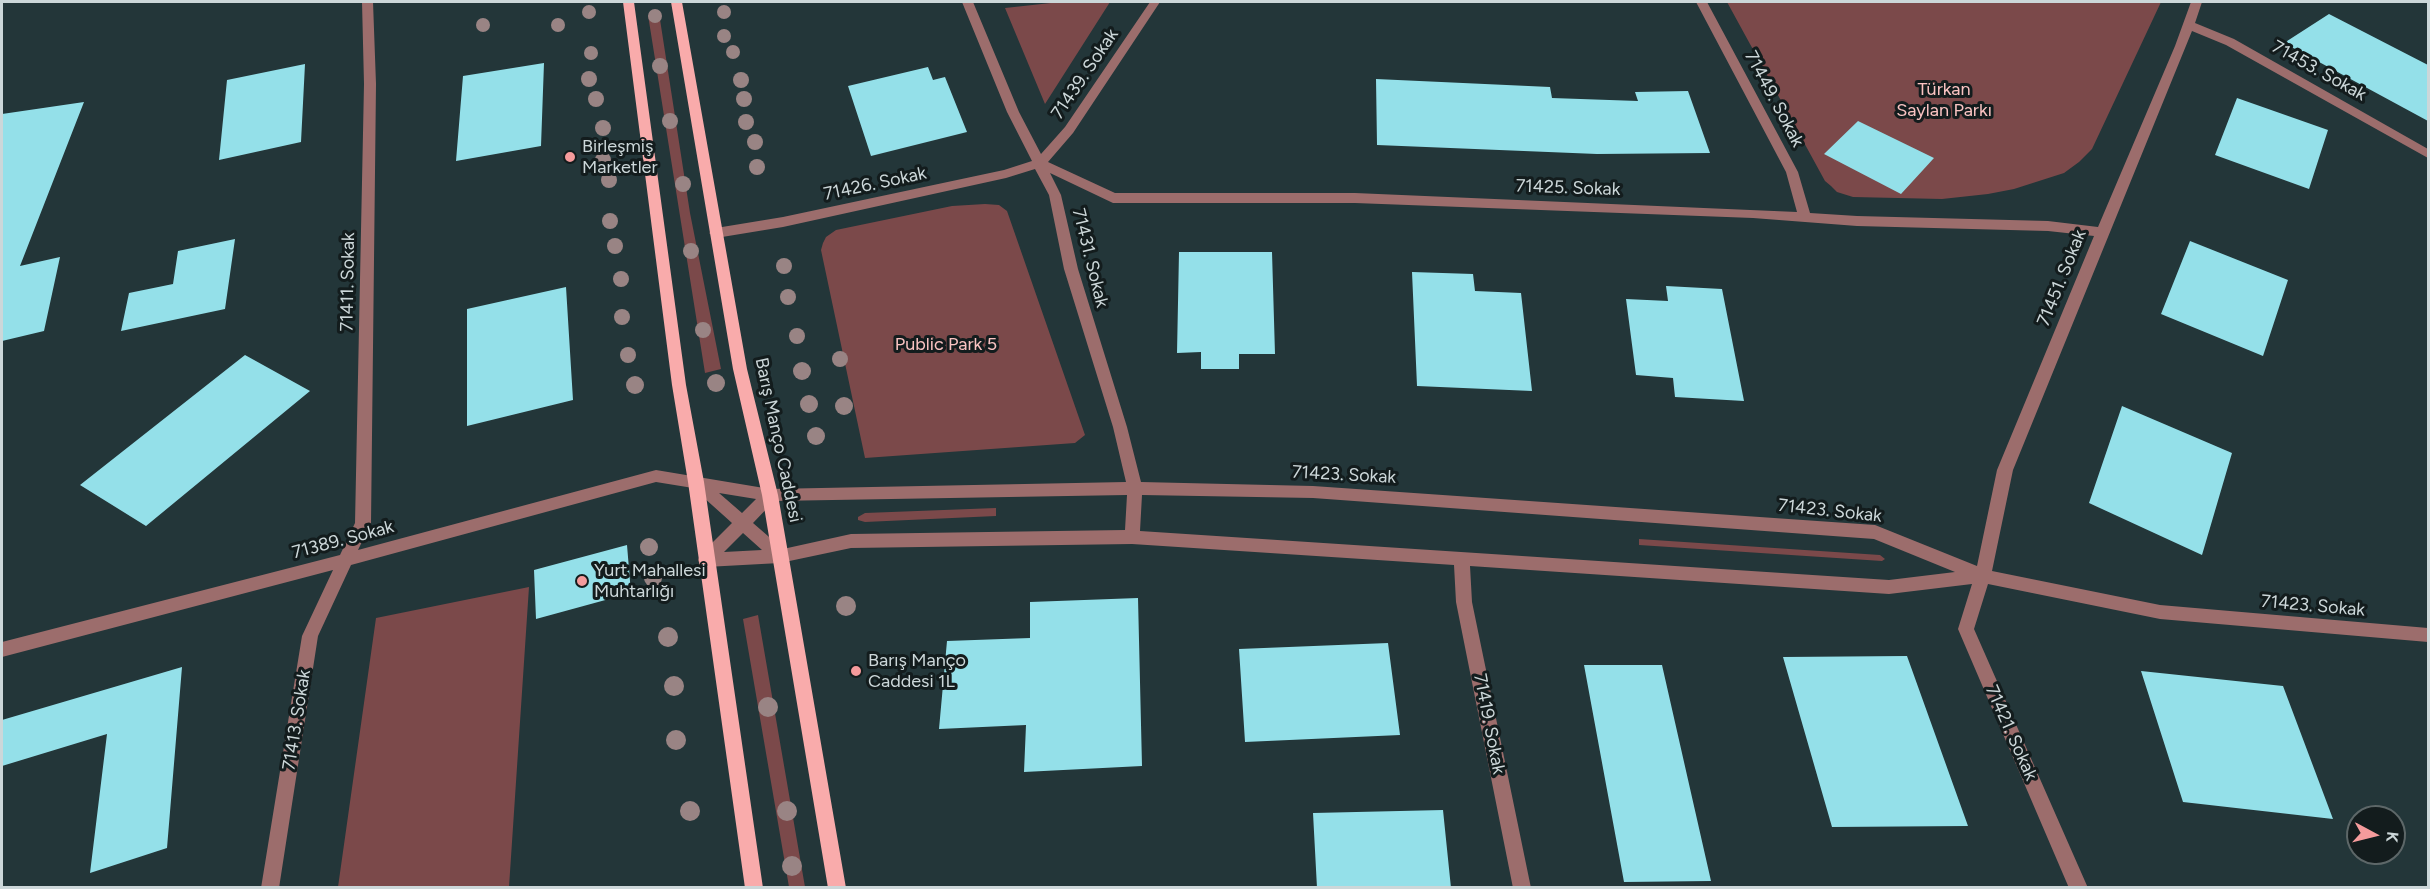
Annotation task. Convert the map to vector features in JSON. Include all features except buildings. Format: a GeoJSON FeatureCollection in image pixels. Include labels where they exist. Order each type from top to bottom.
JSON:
{"type":"FeatureCollection","features":[{"type":"Feature","properties":{"kind":"main road"},"geometry":{"type":"LineString","coordinates":[[628,2],[679,385],[696,482],[754,888]]}},
{"type":"Feature","properties":{"kind":"main road","name":"Barış Manço Caddesi"},"geometry":{"type":"LineString","coordinates":[[676,2],[740,369],[770,495],[837,888]]}},
{"type":"Feature","properties":{"kind":"street","name":"71411. Sokak"},"geometry":{"type":"LineString","coordinates":[[346,560],[363,523],[370,84],[367,2]]}},
{"type":"Feature","properties":{"kind":"street","name":"71431. Sokak"},"geometry":{"type":"LineString","coordinates":[[967,2],[1012,112],[1055,195],[1071,269],[1120,427],[1135,488],[1132,537]]}},
{"type":"Feature","properties":{"kind":"street","name":"71439. Sokak"},"geometry":{"type":"LineString","coordinates":[[1040,163],[1069,130],[1155,2]]}},
{"type":"Feature","properties":{"kind":"street","name":"71449. Sokak"},"geometry":{"type":"LineString","coordinates":[[1702,2],[1792,172],[1805,217]]}},
{"type":"Feature","properties":{"kind":"street","name":"71451. Sokak"},"geometry":{"type":"LineString","coordinates":[[1983,576],[2005,470],[2197,2]]}},
{"type":"Feature","properties":{"kind":"street","name":"71453. Sokak"},"geometry":{"type":"LineString","coordinates":[[2189,25],[2230,42],[2428,154]]}},
{"type":"Feature","properties":{"kind":"street","name":"71426. Sokak"},"geometry":{"type":"LineString","coordinates":[[716,232],[830,212],[1006,174],[1040,163]]}},
{"type":"Feature","properties":{"kind":"street","name":"71425. Sokak"},"geometry":{"type":"LineString","coordinates":[[1040,163],[1113,198],[1355,198],[1857,221],[2048,226],[2102,232]]}},
{"type":"Feature","properties":{"kind":"street","name":"71389. Sokak"},"geometry":{"type":"LineString","coordinates":[[2,649],[346,560],[656,476],[696,482]]}},
{"type":"Feature","properties":{"kind":"street","name":"71423. Sokak"},"geometry":{"type":"LineString","coordinates":[[696,482],[770,495],[1135,488],[1313,492],[1875,532],[1983,576],[2160,612],[2428,635]]}},
{"type":"Feature","properties":{"kind":"street"},"geometry":{"type":"LineString","coordinates":[[696,482],[780,556]]}},
{"type":"Feature","properties":{"kind":"street"},"geometry":{"type":"LineString","coordinates":[[706,560],[770,495]]}},
{"type":"Feature","properties":{"kind":"street","name":"71423. Sokak"},"geometry":{"type":"LineString","coordinates":[[706,560],[780,556],[851,541],[1132,537],[1889,586],[1983,576]]}},
{"type":"Feature","properties":{"kind":"street","name":"71413. Sokak"},"geometry":{"type":"LineString","coordinates":[[270,888],[310,636],[346,560]]}},
{"type":"Feature","properties":{"kind":"street","name":"71419. Sokak"},"geometry":{"type":"LineString","coordinates":[[1462,560],[1464,602],[1522,888]]}},
{"type":"Feature","properties":{"kind":"street","name":"71421. Sokak"},"geometry":{"type":"LineString","coordinates":[[1983,576],[1966,629],[2079,888]]}},
{"type":"Feature","properties":{"kind":"green space"},"geometry":{"type":"Polygon","coordinates":[[[1060,2],[1110,2],[1045,104],[1005,8],[1060,2]]]}},
{"type":"Feature","properties":{"kind":"green space","name":"Türkan Saylan Parkı"},"geometry":{"type":"Polygon","coordinates":[[[1727,2],[2161,2],[2092,149],[2079,162],[2064,173],[2014,189],[1942,199],[1853,197],[1837,192],[1825,181],[1727,2]]]}},
{"type":"Feature","properties":{"kind":"green space"},"geometry":{"type":"Polygon","coordinates":[[[659,13],[690,213],[721,369],[705,373],[648,15],[659,13]]]}},
{"type":"Feature","properties":{"kind":"green space","name":"Public Park 5"},"geometry":{"type":"Polygon","coordinates":[[[999,205],[1007,211],[1085,435],[1075,443],[865,458],[821,250],[823,243],[826,237],[836,230],[952,206],[999,205]]]}},
{"type":"Feature","properties":{"kind":"green space"},"geometry":{"type":"Polygon","coordinates":[[[996,508],[996,516],[865,522],[858,520],[858,517],[865,513],[996,508]]]}},
{"type":"Feature","properties":{"kind":"green space"},"geometry":{"type":"Polygon","coordinates":[[[1639,539],[1880,555],[1885,559],[1882,561],[1639,545],[1639,539]]]}},
{"type":"Feature","properties":{"kind":"green space"},"geometry":{"type":"Polygon","coordinates":[[[529,587],[509,887],[338,887],[376,618],[529,587]]]}},
{"type":"Feature","properties":{"kind":"green space"},"geometry":{"type":"Polygon","coordinates":[[[758,615],[805,887],[789,887],[743,619],[758,615]]]}},
{"type":"Feature","properties":{"kind":"place","name":"Birleşmiş Marketler"},"geometry":{"type":"Point","coordinates":[570,157]}},
{"type":"Feature","properties":{"kind":"place","name":"Yurt Mahallesi Muhtarlığı"},"geometry":{"type":"Point","coordinates":[582,581]}},
{"type":"Feature","properties":{"kind":"place","name":"Barış Manço Caddesi 1L"},"geometry":{"type":"Point","coordinates":[856,671]}}]}
